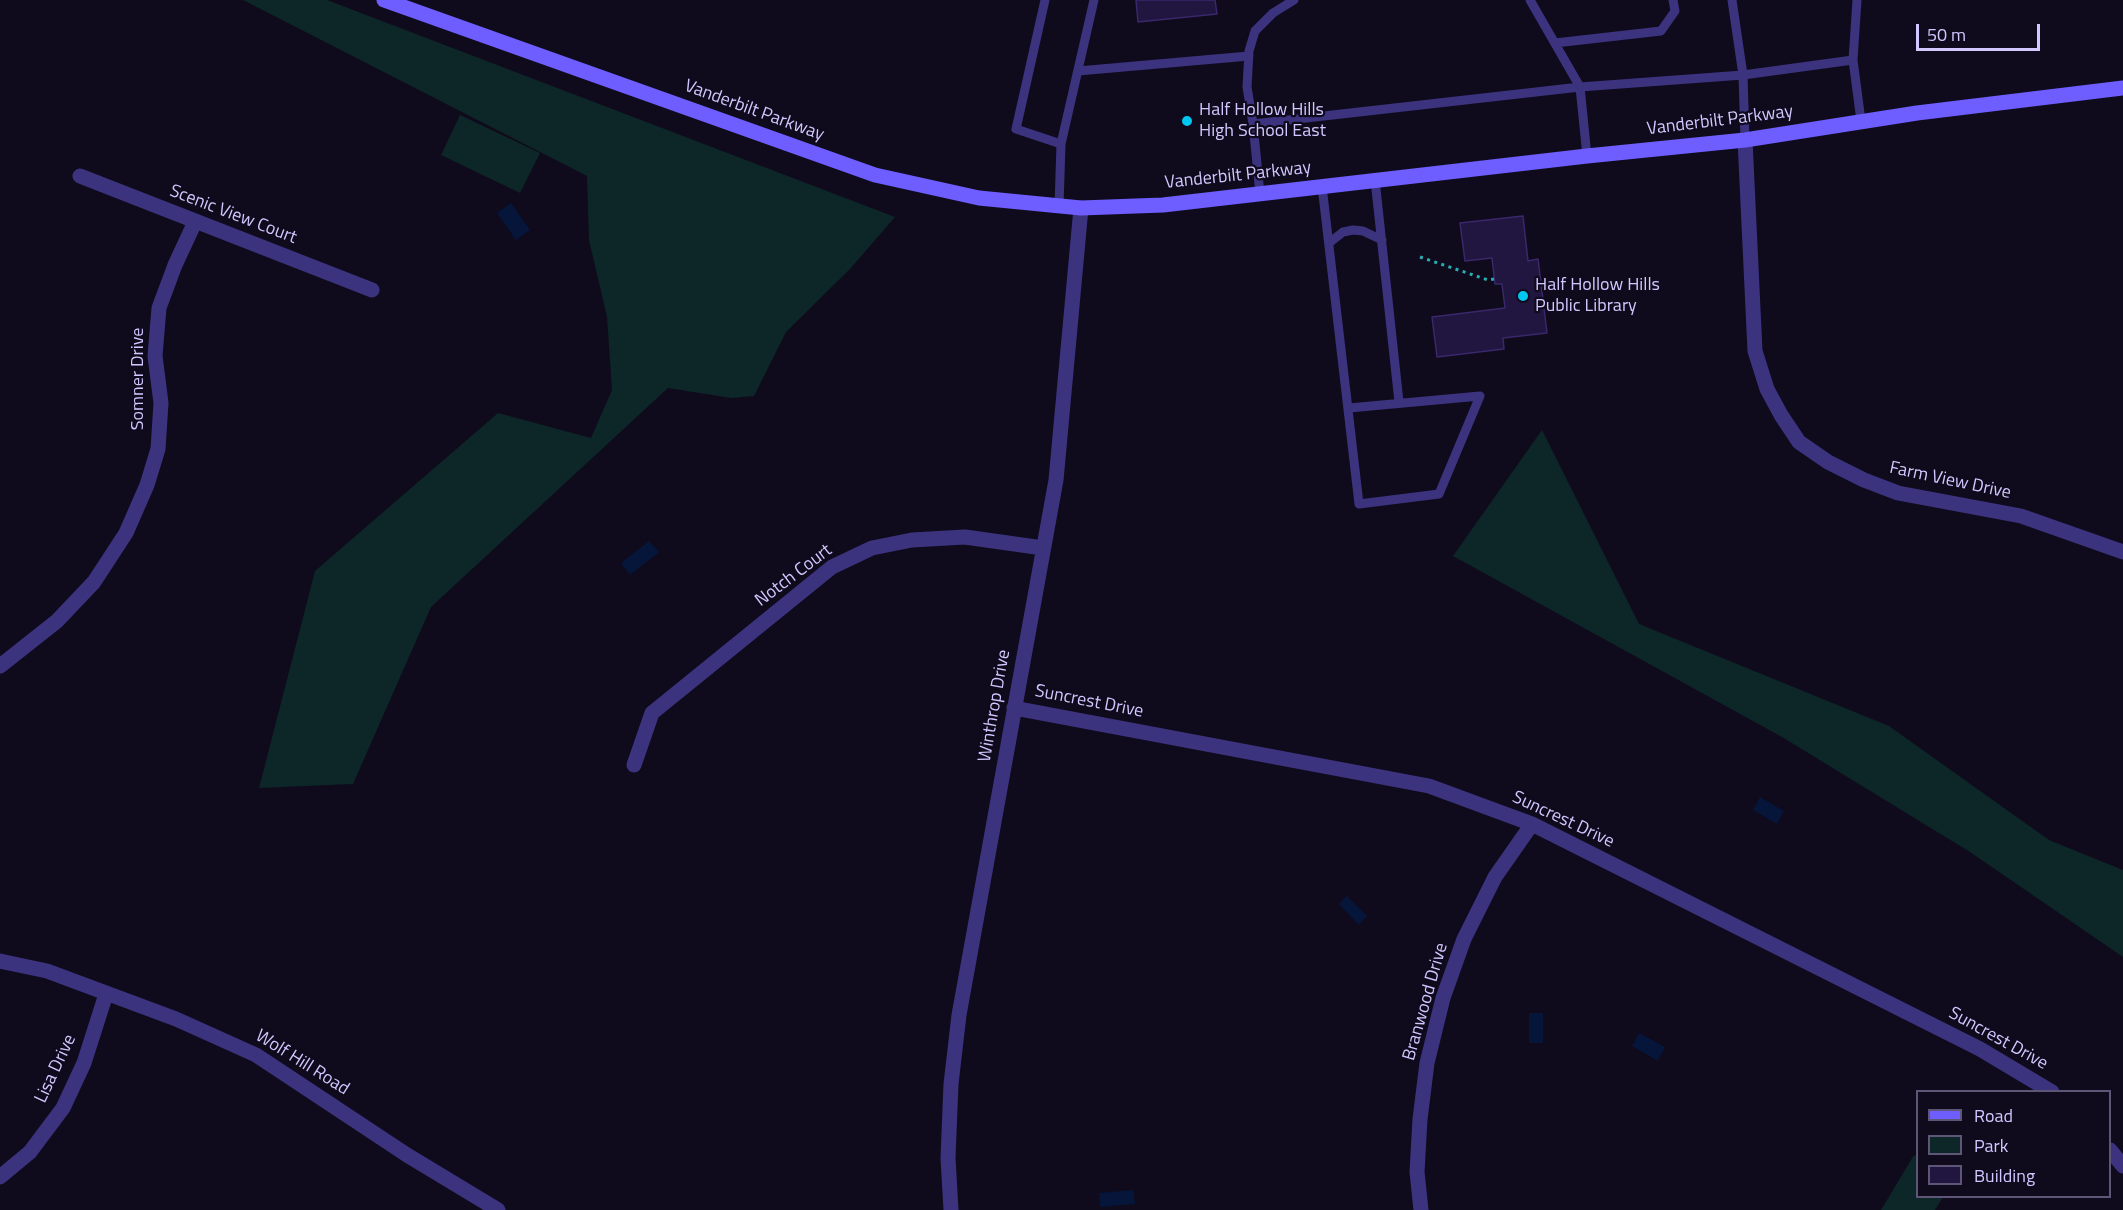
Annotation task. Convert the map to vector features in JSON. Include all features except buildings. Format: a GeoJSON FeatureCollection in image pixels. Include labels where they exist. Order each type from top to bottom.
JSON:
{"type":"FeatureCollection","features":[{"type":"Feature","properties":{"kind":"main road","name":"Vanderbilt Parkway"},"geometry":{"type":"LineString","coordinates":[[384,0],[875,175],[979,198],[1081,208],[1163,205],[1745,140],[1861,121],[2123,88]]}},
{"type":"Feature","properties":{"kind":"street","name":"Farm View Drive"},"geometry":{"type":"LineString","coordinates":[[1745,140],[1755,351],[1767,389],[1799,442],[1828,462],[1864,480],[1898,493],[2021,516],[2123,552]]}},
{"type":"Feature","properties":{"kind":"street","name":"Scenic View Court"},"geometry":{"type":"LineString","coordinates":[[80,176],[372,290]]}},
{"type":"Feature","properties":{"kind":"street","name":"Winthrop Drive"},"geometry":{"type":"LineString","coordinates":[[951,1210],[948,1158],[951,1084],[959,1015],[1056,480],[1081,208]]}},
{"type":"Feature","properties":{"kind":"street","name":"Somner Drive"},"geometry":{"type":"LineString","coordinates":[[0,666],[57,621],[94,582],[126,533],[147,485],[158,449],[160,403],[155,356],[159,308],[175,265],[195,222]]}},
{"type":"Feature","properties":{"kind":"street","name":"Notch Court"},"geometry":{"type":"LineString","coordinates":[[634,765],[652,713],[832,567],[872,548],[912,540],[965,537],[1042,548]]}},
{"type":"Feature","properties":{"kind":"street","name":"Suncrest Drive"},"geometry":{"type":"LineString","coordinates":[[1014,708],[1429,786],[1532,824],[1980,1049],[2049,1090]]}},
{"type":"Feature","properties":{"kind":"street","name":"Branwood Drive"},"geometry":{"type":"LineString","coordinates":[[1421,1210],[1417,1172],[1420,1119],[1427,1063],[1443,999],[1464,939],[1495,877],[1532,824]]}},
{"type":"Feature","properties":{"kind":"street","name":"Wolf Hill Road"},"geometry":{"type":"LineString","coordinates":[[0,961],[47,971],[176,1019],[256,1055],[407,1155],[498,1210]]}},
{"type":"Feature","properties":{"kind":"street","name":"Lisa Drive"},"geometry":{"type":"LineString","coordinates":[[0,1177],[30,1152],[63,1108],[84,1063],[106,994]]}},
{"type":"Feature","properties":{"kind":"street"},"geometry":{"type":"LineString","coordinates":[[2111,1152],[2123,1166]]}},
{"type":"Feature","properties":{"kind":"lane"},"geometry":{"type":"LineString","coordinates":[[1045,0],[1016,129],[1061,144]]}},
{"type":"Feature","properties":{"kind":"lane"},"geometry":{"type":"LineString","coordinates":[[1059,206],[1061,144],[1094,0]]}},
{"type":"Feature","properties":{"kind":"lane"},"geometry":{"type":"LineString","coordinates":[[1260,194],[1247,87],[1249,56],[1255,31],[1273,14],[1294,0]]}},
{"type":"Feature","properties":{"kind":"lane"},"geometry":{"type":"LineString","coordinates":[[1530,0],[1580,87],[1587,156]]}},
{"type":"Feature","properties":{"kind":"lane"},"geometry":{"type":"LineString","coordinates":[[1555,43],[1661,31],[1675,11],[1673,0]]}},
{"type":"Feature","properties":{"kind":"lane"},"geometry":{"type":"LineString","coordinates":[[1732,0],[1743,75],[1745,140]]}},
{"type":"Feature","properties":{"kind":"lane"},"geometry":{"type":"LineString","coordinates":[[1857,0],[1853,60],[1861,121]]}},
{"type":"Feature","properties":{"kind":"lane"},"geometry":{"type":"LineString","coordinates":[[1078,71],[1249,56]]}},
{"type":"Feature","properties":{"kind":"lane"},"geometry":{"type":"LineString","coordinates":[[1253,124],[1580,87],[1743,75],[1853,60]]}},
{"type":"Feature","properties":{"kind":"lane"},"geometry":{"type":"LineString","coordinates":[[1375,180],[1399,402]]}},
{"type":"Feature","properties":{"kind":"lane"},"geometry":{"type":"LineString","coordinates":[[1322,186],[1359,504],[1438,494],[1480,396],[1349,408]]}},
{"type":"Feature","properties":{"kind":"lane"},"geometry":{"type":"LineString","coordinates":[[1329,243],[1343,232],[1353,230],[1363,231],[1382,240]]}},
{"type":"Feature","properties":{"kind":"path"},"geometry":{"type":"LineString","coordinates":[[1420,257],[1488,280],[1494,279]]}},
{"type":"Feature","properties":{"kind":"green space"},"geometry":{"type":"Polygon","coordinates":[[[243,0],[327,0],[895,217],[850,269],[786,332],[754,396],[731,398],[668,388],[431,607],[353,784],[259,788],[315,571],[498,413],[591,438],[612,390],[607,317],[589,240],[587,176],[243,0]]]}},
{"type":"Feature","properties":{"kind":"green space"},"geometry":{"type":"Polygon","coordinates":[[[460,115],[540,153],[520,193],[441,155],[460,115]]]}},
{"type":"Feature","properties":{"kind":"green space"},"geometry":{"type":"Polygon","coordinates":[[[1542,430],[1639,624],[1889,726],[2049,840],[2123,870],[2123,957],[1970,852],[1782,737],[1453,556],[1542,430]]]}},
{"type":"Feature","properties":{"kind":"green space"},"geometry":{"type":"Polygon","coordinates":[[[1914,1155],[1916,1156],[1916,1198],[1942,1198],[1935,1210],[1881,1210],[1914,1155]]]}},
{"type":"Feature","properties":{"kind":"water"},"geometry":{"type":"Polygon","coordinates":[[[511,203],[530,230],[516,240],[497,213],[511,203]]]}},
{"type":"Feature","properties":{"kind":"water"},"geometry":{"type":"Polygon","coordinates":[[[649,541],[659,552],[630,575],[621,563],[649,541]]]}},
{"type":"Feature","properties":{"kind":"water"},"geometry":{"type":"Polygon","coordinates":[[[1760,797],[1784,811],[1777,824],[1753,810],[1760,797]]]}},
{"type":"Feature","properties":{"kind":"water"},"geometry":{"type":"Polygon","coordinates":[[[1347,896],[1367,916],[1359,925],[1339,904],[1347,896]]]}},
{"type":"Feature","properties":{"kind":"water"},"geometry":{"type":"Polygon","coordinates":[[[1529,1013],[1543,1013],[1543,1043],[1529,1043],[1529,1013]]]}},
{"type":"Feature","properties":{"kind":"water"},"geometry":{"type":"Polygon","coordinates":[[[1639,1033],[1665,1047],[1658,1061],[1632,1046],[1639,1033]]]}},
{"type":"Feature","properties":{"kind":"water"},"geometry":{"type":"Polygon","coordinates":[[[1133,1190],[1135,1204],[1100,1207],[1099,1193],[1133,1190]]]}},
{"type":"Feature","properties":{"kind":"place","name":"Half Hollow Hills High School East"},"geometry":{"type":"Point","coordinates":[1187,121]}},
{"type":"Feature","properties":{"kind":"place","name":"Half Hollow Hills Public Library"},"geometry":{"type":"Point","coordinates":[1523,296]}}]}
